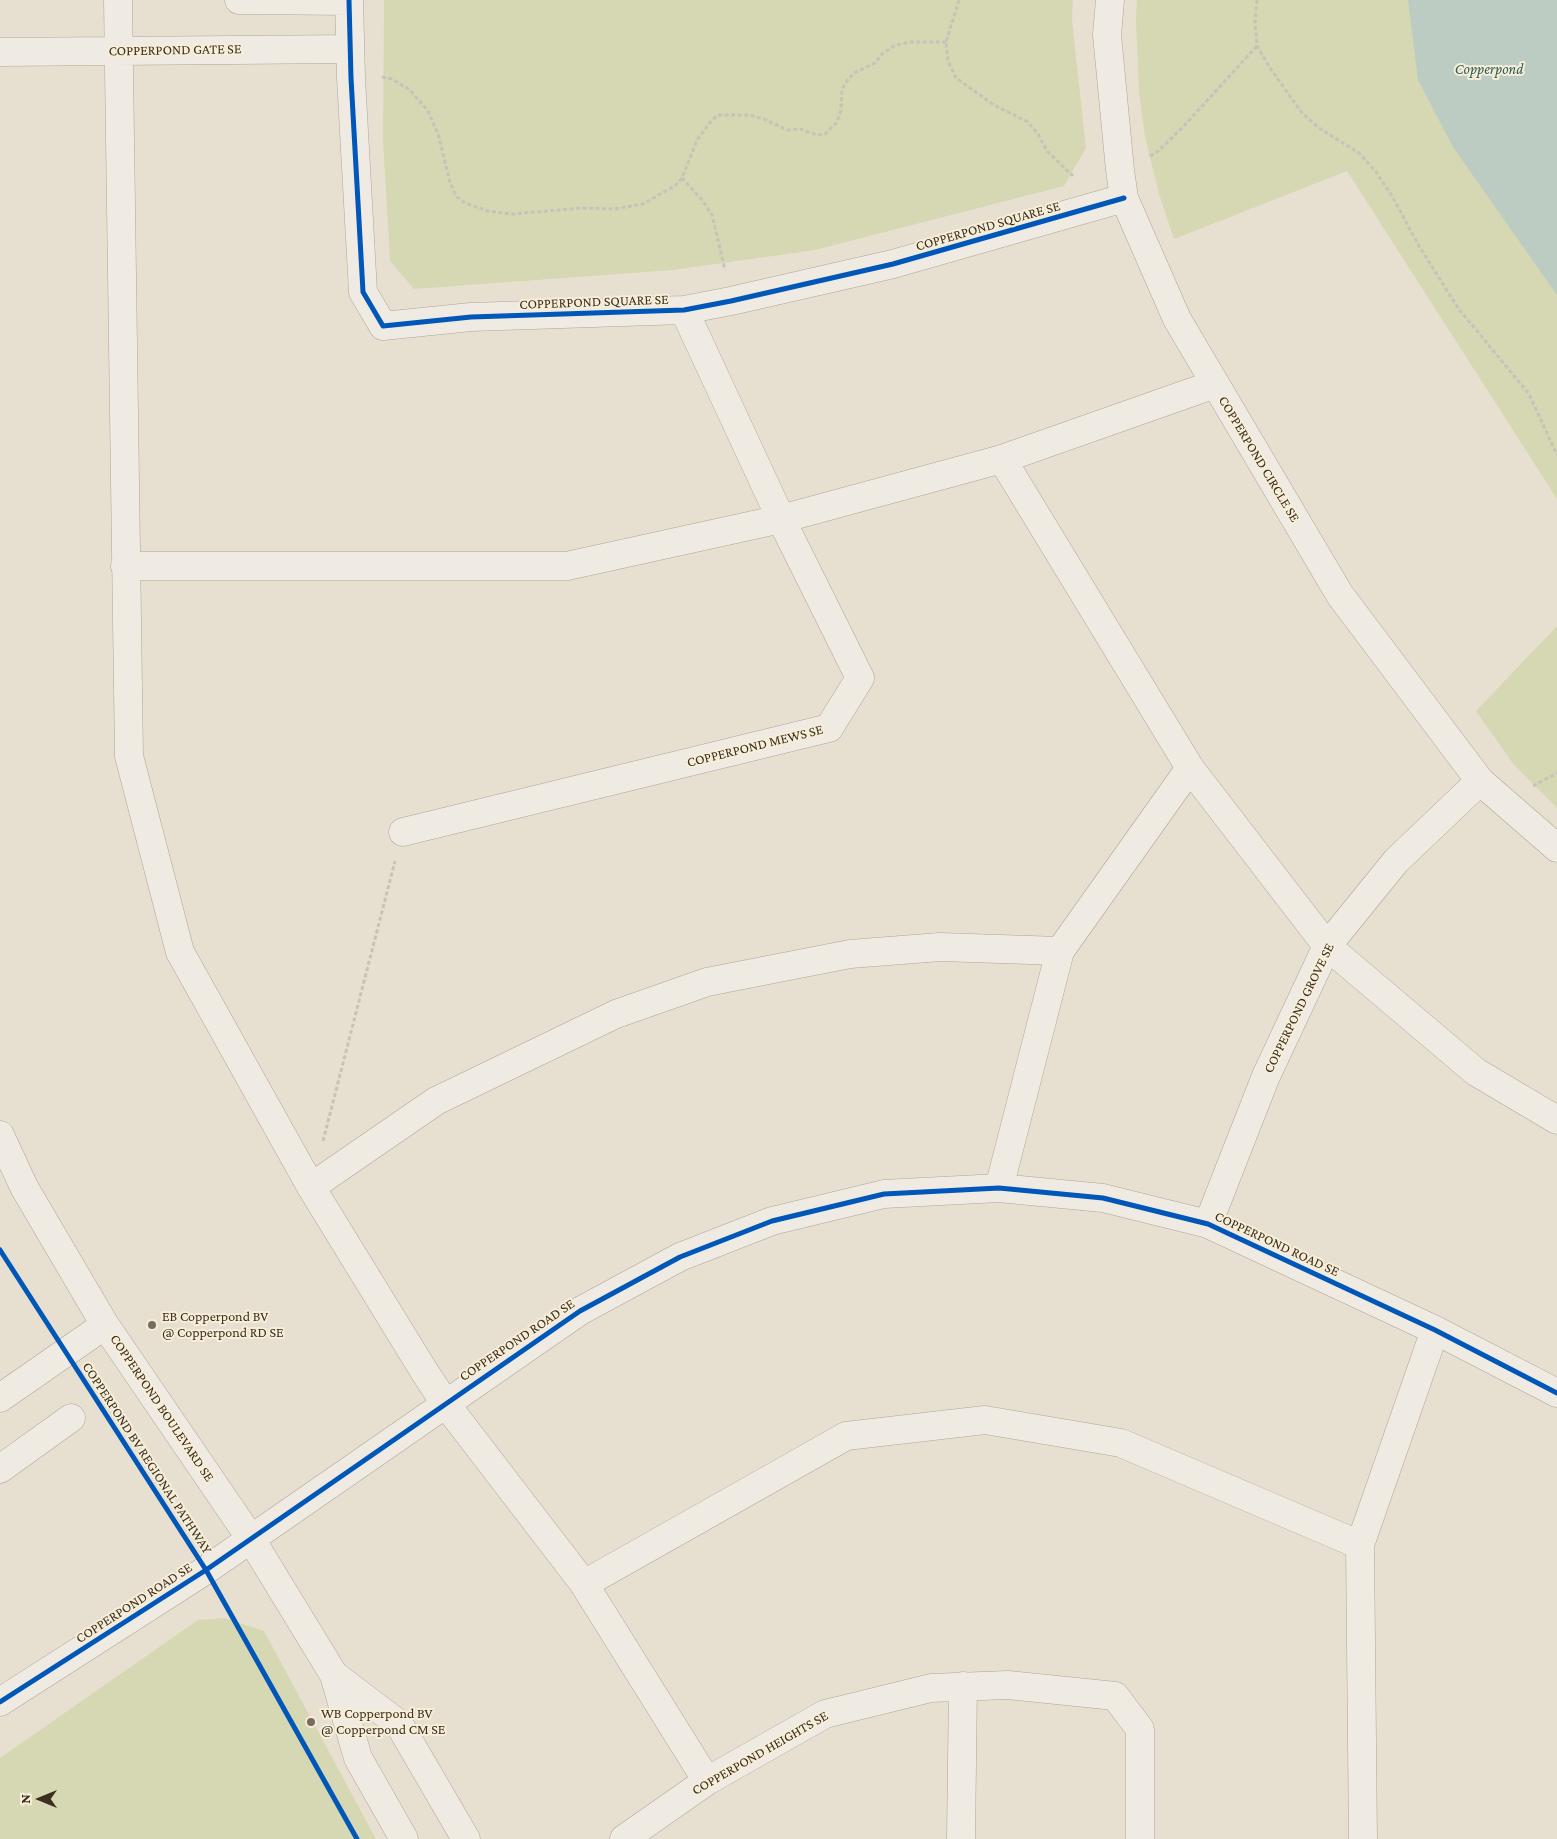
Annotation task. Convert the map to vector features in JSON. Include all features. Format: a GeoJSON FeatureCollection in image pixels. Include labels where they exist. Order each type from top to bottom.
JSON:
{"type":"FeatureCollection","features":[{"type":"Feature","properties":{"kind":"street"},"geometry":{"type":"LineString","coordinates":[[118,0],[129,756],[180,952],[310,1187],[445,1403],[584,1584],[707,1781]]}},
{"type":"Feature","properties":{"kind":"street"},"geometry":{"type":"LineString","coordinates":[[239,0],[349,1]]}},
{"type":"Feature","properties":{"kind":"street","name":"COPPERPOND CIRCLE SE"},"geometry":{"type":"LineString","coordinates":[[1110,0],[1106,35],[1124,198],[1177,319],[1340,595],[1480,781],[1557,848]]}},
{"type":"Feature","properties":{"kind":"street","name":"COPPERPOND SQUARE SE"},"geometry":{"type":"LineString","coordinates":[[349,1],[363,292],[384,326],[471,317],[684,310],[893,264],[1124,198]]}},
{"type":"Feature","properties":{"kind":"street","name":"COPPERPOND GATE SE"},"geometry":{"type":"LineString","coordinates":[[0,52],[350,48]]}},
{"type":"Feature","properties":{"kind":"street","name":"COPPERPOND MEWS SE"},"geometry":{"type":"LineString","coordinates":[[402,832],[829,728],[860,678],[781,519],[684,310]]}},
{"type":"Feature","properties":{"kind":"street"},"geometry":{"type":"LineString","coordinates":[[126,566],[567,566],[781,519],[1002,459],[1215,384]]}},
{"type":"Feature","properties":{"kind":"street"},"geometry":{"type":"LineString","coordinates":[[1002,459],[1190,768],[1327,946],[1476,1072],[1557,1120]]}},
{"type":"Feature","properties":{"kind":"street"},"geometry":{"type":"LineString","coordinates":[[999,1188],[1060,952],[1190,768]]}},
{"type":"Feature","properties":{"kind":"street","name":"COPPERPOND GROVE SE"},"geometry":{"type":"LineString","coordinates":[[1208,1224],[1266,1076],[1327,946],[1396,861],[1480,781]]}},
{"type":"Feature","properties":{"kind":"street"},"geometry":{"type":"LineString","coordinates":[[310,1187],[436,1101],[616,1014],[707,982],[859,954],[940,946],[1060,952]]}},
{"type":"Feature","properties":{"kind":"street","name":"COPPERPOND BOULEVARD SE"},"geometry":{"type":"LineString","coordinates":[[0,1135],[24,1186],[105,1325],[251,1539],[334,1675],[358,1758],[404,1839]]}},
{"type":"Feature","properties":{"kind":"street","name":"COPPERPOND ROAD SE"},"geometry":{"type":"LineString","coordinates":[[0,1702],[198,1575],[580,1311],[689,1253],[772,1221],[884,1194],[999,1188],[1103,1198],[1208,1224],[1435,1330],[1557,1393]]}},
{"type":"Feature","properties":{"kind":"street"},"geometry":{"type":"LineString","coordinates":[[0,1398],[105,1325]]}},
{"type":"Feature","properties":{"kind":"street"},"geometry":{"type":"LineString","coordinates":[[1363,1839],[1360,1545],[1435,1330]]}},
{"type":"Feature","properties":{"kind":"street"},"geometry":{"type":"LineString","coordinates":[[0,1469],[71,1418]]}},
{"type":"Feature","properties":{"kind":"street"},"geometry":{"type":"LineString","coordinates":[[584,1584],[846,1436],[985,1420],[1120,1443],[1360,1545]]}},
{"type":"Feature","properties":{"kind":"street","name":"COPPERPOND BOULEVARD SE"},"geometry":{"type":"LineString","coordinates":[[334,1675],[399,1724],[466,1839]]}},
{"type":"Feature","properties":{"kind":"street","name":"COPPERPOND HEIGHTS SE"},"geometry":{"type":"LineString","coordinates":[[624,1839],[658,1829],[707,1781],[825,1714],[931,1688],[1008,1685],[1116,1696],[1140,1729],[1140,1839]]}},
{"type":"Feature","properties":{"kind":"street"},"geometry":{"type":"LineString","coordinates":[[961,1839],[963,1686]]}},
{"type":"Feature","properties":{"kind":"path"},"geometry":{"type":"LineString","coordinates":[[959,0],[946,42],[948,61],[956,78],[994,105],[1028,122],[1038,134],[1047,151],[1073,176]]}},
{"type":"Feature","properties":{"kind":"path"},"geometry":{"type":"LineString","coordinates":[[1257,0],[1255,22],[1257,46],[1277,79],[1302,113],[1318,128],[1359,153],[1376,172],[1458,308],[1529,394],[1557,455]]}},
{"type":"Feature","properties":{"kind":"path"},"geometry":{"type":"LineString","coordinates":[[377,76],[384,76],[398,82],[410,90],[423,103],[436,126],[446,173],[453,190],[460,200],[472,206],[511,214],[582,208],[626,208],[650,201],[669,190],[682,178],[697,140],[718,115],[749,115],[764,119],[787,130],[800,129],[816,135],[825,134],[837,122],[841,110],[842,89],[849,78],[856,72],[875,63],[882,54],[894,46],[909,42],[946,42]]}},
{"type":"Feature","properties":{"kind":"path"},"geometry":{"type":"LineString","coordinates":[[1148,157],[1157,152],[1177,133],[1257,46]]}},
{"type":"Feature","properties":{"kind":"path"},"geometry":{"type":"LineString","coordinates":[[682,178],[702,200],[712,215],[726,276]]}},
{"type":"Feature","properties":{"kind":"path"},"geometry":{"type":"LineString","coordinates":[[310,1187],[402,832]]}},
{"type":"Feature","properties":{"kind":"green space"},"geometry":{"type":"Polygon","coordinates":[[[384,0],[1073,0],[1072,20],[1086,148],[1064,186],[815,250],[673,270],[414,289],[390,261],[383,140],[384,0]]]}},
{"type":"Feature","properties":{"kind":"green space"},"geometry":{"type":"Polygon","coordinates":[[[1137,0],[1557,0],[1557,499],[1347,171],[1174,239],[1159,194],[1145,137],[1139,92],[1137,0]]]}},
{"type":"Feature","properties":{"kind":"green space"},"geometry":{"type":"Polygon","coordinates":[[[1557,626],[1557,808],[1514,765],[1476,711],[1557,626]]]}},
{"type":"Feature","properties":{"kind":"green space"},"geometry":{"type":"Polygon","coordinates":[[[224,1618],[264,1631],[376,1839],[0,1839],[0,1758],[198,1620],[224,1618]]]}},
{"type":"Feature","properties":{"kind":"water","name":"Copperpond"},"geometry":{"type":"Polygon","coordinates":[[[1408,0],[1557,0],[1557,295],[1453,147],[1418,80],[1408,0]]]}},
{"type":"Feature","properties":{"kind":"cycle path"},"geometry":{"type":"LineString","coordinates":[[349,0],[351,78],[363,292],[383,326],[471,317],[684,310],[893,264],[1124,198]]}},
{"type":"Feature","properties":{"kind":"cycle path"},"geometry":{"type":"LineString","coordinates":[[0,1702],[206,1570],[580,1311],[680,1257],[772,1221],[884,1194],[999,1188],[1103,1198],[1208,1224],[1435,1330],[1557,1393]]}},
{"type":"Feature","properties":{"kind":"cycle path","name":"COPPERPOND BV REGIONAL PATHWAY"},"geometry":{"type":"LineString","coordinates":[[0,1250],[206,1570],[357,1839]]}},
{"type":"Feature","properties":{"kind":"place","name":"EB Copperpond BV @ Copperpond RD SE"},"geometry":{"type":"Point","coordinates":[152,1325]}},
{"type":"Feature","properties":{"kind":"place","name":"WB Copperpond BV @ Copperpond CM SE"},"geometry":{"type":"Point","coordinates":[311,1722]}}]}
